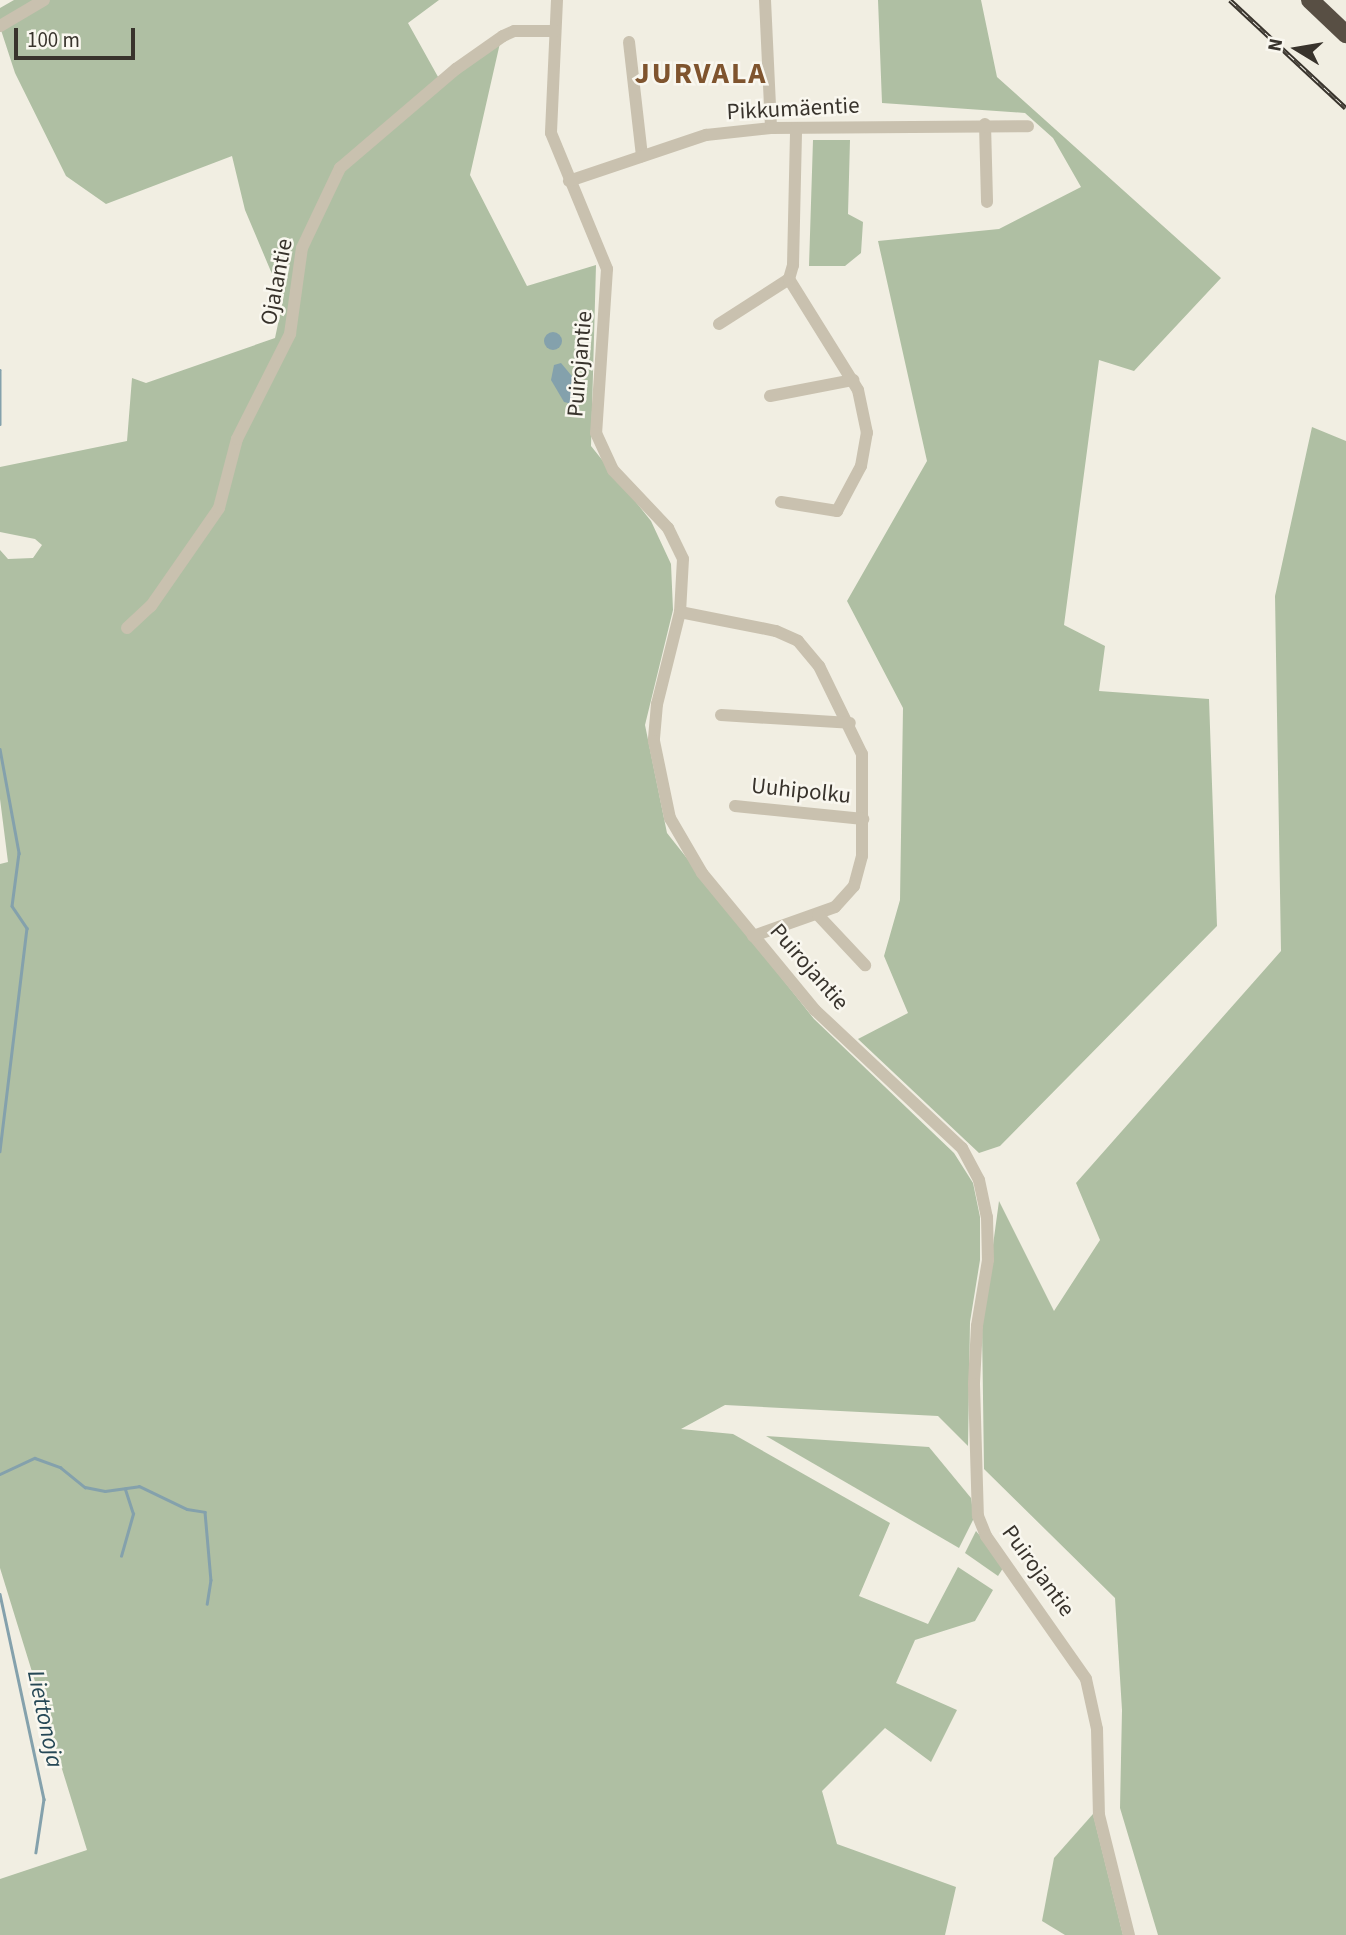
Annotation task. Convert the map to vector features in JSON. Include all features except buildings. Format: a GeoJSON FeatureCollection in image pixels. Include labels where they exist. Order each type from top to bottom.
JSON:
{"type":"FeatureCollection","features":[{"type":"Feature","properties":{"kind":"highway"},"geometry":{"type":"LineString","coordinates":[[1310,0],[1346,34]]}},
{"type":"Feature","properties":{"kind":"street"},"geometry":{"type":"LineString","coordinates":[[0,26],[44,0]]}},
{"type":"Feature","properties":{"kind":"street","name":"Puirojantie"},"geometry":{"type":"LineString","coordinates":[[557,0],[551,133],[607,269],[596,433],[613,470],[651,507],[677,544],[685,581],[657,704],[654,741],[663,797],[683,845],[753,936],[815,1010],[962,1148],[979,1180],[987,1217],[988,1260],[977,1326],[974,1384],[978,1516],[986,1535],[1086,1679],[1097,1729],[1099,1815],[1129,1935]]}},
{"type":"Feature","properties":{"kind":"street"},"geometry":{"type":"LineString","coordinates":[[765,0],[771,128]]}},
{"type":"Feature","properties":{"kind":"street","name":"Ojalantie"},"geometry":{"type":"LineString","coordinates":[[127,628],[151,606],[219,508],[237,439],[290,334],[302,247],[340,168],[456,69],[503,36],[514,30],[555,31]]}},
{"type":"Feature","properties":{"kind":"street"},"geometry":{"type":"LineString","coordinates":[[629,42],[642,156]]}},
{"type":"Feature","properties":{"kind":"street"},"geometry":{"type":"LineString","coordinates":[[985,124],[987,202]]}},
{"type":"Feature","properties":{"kind":"street","name":"Pikkumäentie"},"geometry":{"type":"LineString","coordinates":[[569,181],[706,135],[771,128],[985,124],[1028,126]]}},
{"type":"Feature","properties":{"kind":"street"},"geometry":{"type":"LineString","coordinates":[[719,324],[789,279],[793,265],[796,128]]}},
{"type":"Feature","properties":{"kind":"street"},"geometry":{"type":"LineString","coordinates":[[781,502],[829,512],[837,511],[862,466],[867,433],[853,380],[789,279]]}},
{"type":"Feature","properties":{"kind":"street"},"geometry":{"type":"LineString","coordinates":[[770,396],[853,380]]}},
{"type":"Feature","properties":{"kind":"street"},"geometry":{"type":"LineString","coordinates":[[680,612],[776,631],[799,641],[819,666],[850,723],[864,763],[862,856],[854,886],[835,907],[753,936]]}},
{"type":"Feature","properties":{"kind":"street"},"geometry":{"type":"LineString","coordinates":[[721,715],[850,723]]}},
{"type":"Feature","properties":{"kind":"street","name":"Uuhipolku"},"geometry":{"type":"LineString","coordinates":[[735,806],[863,819]]}},
{"type":"Feature","properties":{"kind":"street"},"geometry":{"type":"LineString","coordinates":[[818,915],[866,965]]}},
{"type":"Feature","properties":{"kind":"green space"},"geometry":{"type":"Polygon","coordinates":[[[14,0],[439,0],[408,23],[442,84],[500,43],[470,175],[527,286],[596,265],[591,446],[651,521],[671,564],[673,610],[645,725],[667,833],[814,1019],[954,1153],[973,1183],[980,1217],[980,1260],[970,1322],[968,1446],[938,1416],[725,1405],[681,1429],[733,1434],[890,1523],[859,1596],[928,1624],[958,1567],[993,1590],[975,1621],[915,1640],[896,1683],[957,1710],[931,1762],[885,1728],[822,1791],[837,1844],[956,1887],[945,1935],[0,1935],[0,1879],[87,1850],[0,1568],[0,864],[8,862],[0,799],[0,550],[8,559],[33,558],[42,545],[35,539],[0,532],[0,467],[127,441],[132,378],[146,383],[275,338],[283,300],[245,210],[232,156],[106,204],[66,176],[15,73],[0,27],[0,8],[14,0]]]}},
{"type":"Feature","properties":{"kind":"green space"},"geometry":{"type":"Polygon","coordinates":[[[878,0],[981,0],[997,77],[1221,278],[1134,371],[1099,360],[1064,625],[1105,646],[1099,691],[1209,699],[1217,926],[1000,1146],[979,1153],[858,1039],[908,1013],[884,956],[900,900],[903,708],[847,601],[927,461],[878,241],[999,229],[1081,187],[1053,138],[1025,113],[882,103],[878,0]]]}},
{"type":"Feature","properties":{"kind":"green space"},"geometry":{"type":"Polygon","coordinates":[[[813,140],[850,140],[848,214],[863,222],[861,253],[845,266],[809,266],[813,140]]]}},
{"type":"Feature","properties":{"kind":"green space"},"geometry":{"type":"Polygon","coordinates":[[[1312,427],[1346,441],[1346,1935],[1158,1935],[1120,1808],[1122,1710],[1115,1598],[984,1469],[982,1326],[999,1201],[1054,1311],[1100,1240],[1076,1183],[1281,951],[1275,596],[1312,427]]]}},
{"type":"Feature","properties":{"kind":"green space"},"geometry":{"type":"Polygon","coordinates":[[[766,1436],[929,1447],[971,1498],[974,1518],[959,1548],[766,1436]]]}},
{"type":"Feature","properties":{"kind":"green space"},"geometry":{"type":"Polygon","coordinates":[[[976,1531],[1005,1565],[998,1576],[965,1553],[976,1531]]]}},
{"type":"Feature","properties":{"kind":"green space"},"geometry":{"type":"Polygon","coordinates":[[[1093,1814],[1123,1935],[1065,1935],[1042,1921],[1054,1858],[1093,1814]]]}},
{"type":"Feature","properties":{"kind":"water"},"geometry":{"type":"Polygon","coordinates":[[[549,332],[557,332],[562,341],[560,348],[549,350],[544,345],[544,337],[549,332]]]}},
{"type":"Feature","properties":{"kind":"water"},"geometry":{"type":"Polygon","coordinates":[[[561,363],[576,381],[572,404],[564,402],[551,380],[554,365],[561,363]]]}},
{"type":"Feature","properties":{"kind":"waterway","name":"Liettonoja"},"geometry":{"type":"LineString","coordinates":[[0,370],[0,424]]}},
{"type":"Feature","properties":{"kind":"waterway","name":"Liettonoja"},"geometry":{"type":"LineString","coordinates":[[0,749],[19,853],[12,906],[27,928],[0,1151]]}},
{"type":"Feature","properties":{"kind":"waterway"},"geometry":{"type":"LineString","coordinates":[[0,1474],[35,1458],[60,1467],[85,1487],[105,1491],[139,1486],[187,1509],[205,1512],[211,1580],[207,1604]]}},
{"type":"Feature","properties":{"kind":"waterway"},"geometry":{"type":"LineString","coordinates":[[121,1556],[133,1514],[125,1489]]}},
{"type":"Feature","properties":{"kind":"waterway","name":"Liettonoja"},"geometry":{"type":"LineString","coordinates":[[0,1594],[44,1799],[36,1852]]}},
{"type":"Feature","properties":{"kind":"railway"},"geometry":{"type":"LineString","coordinates":[[1230,0],[1346,108]]}},
{"type":"Feature","properties":{"kind":"district","name":"JURVALA"},"geometry":{"type":"Point","coordinates":[701,74]}}]}
